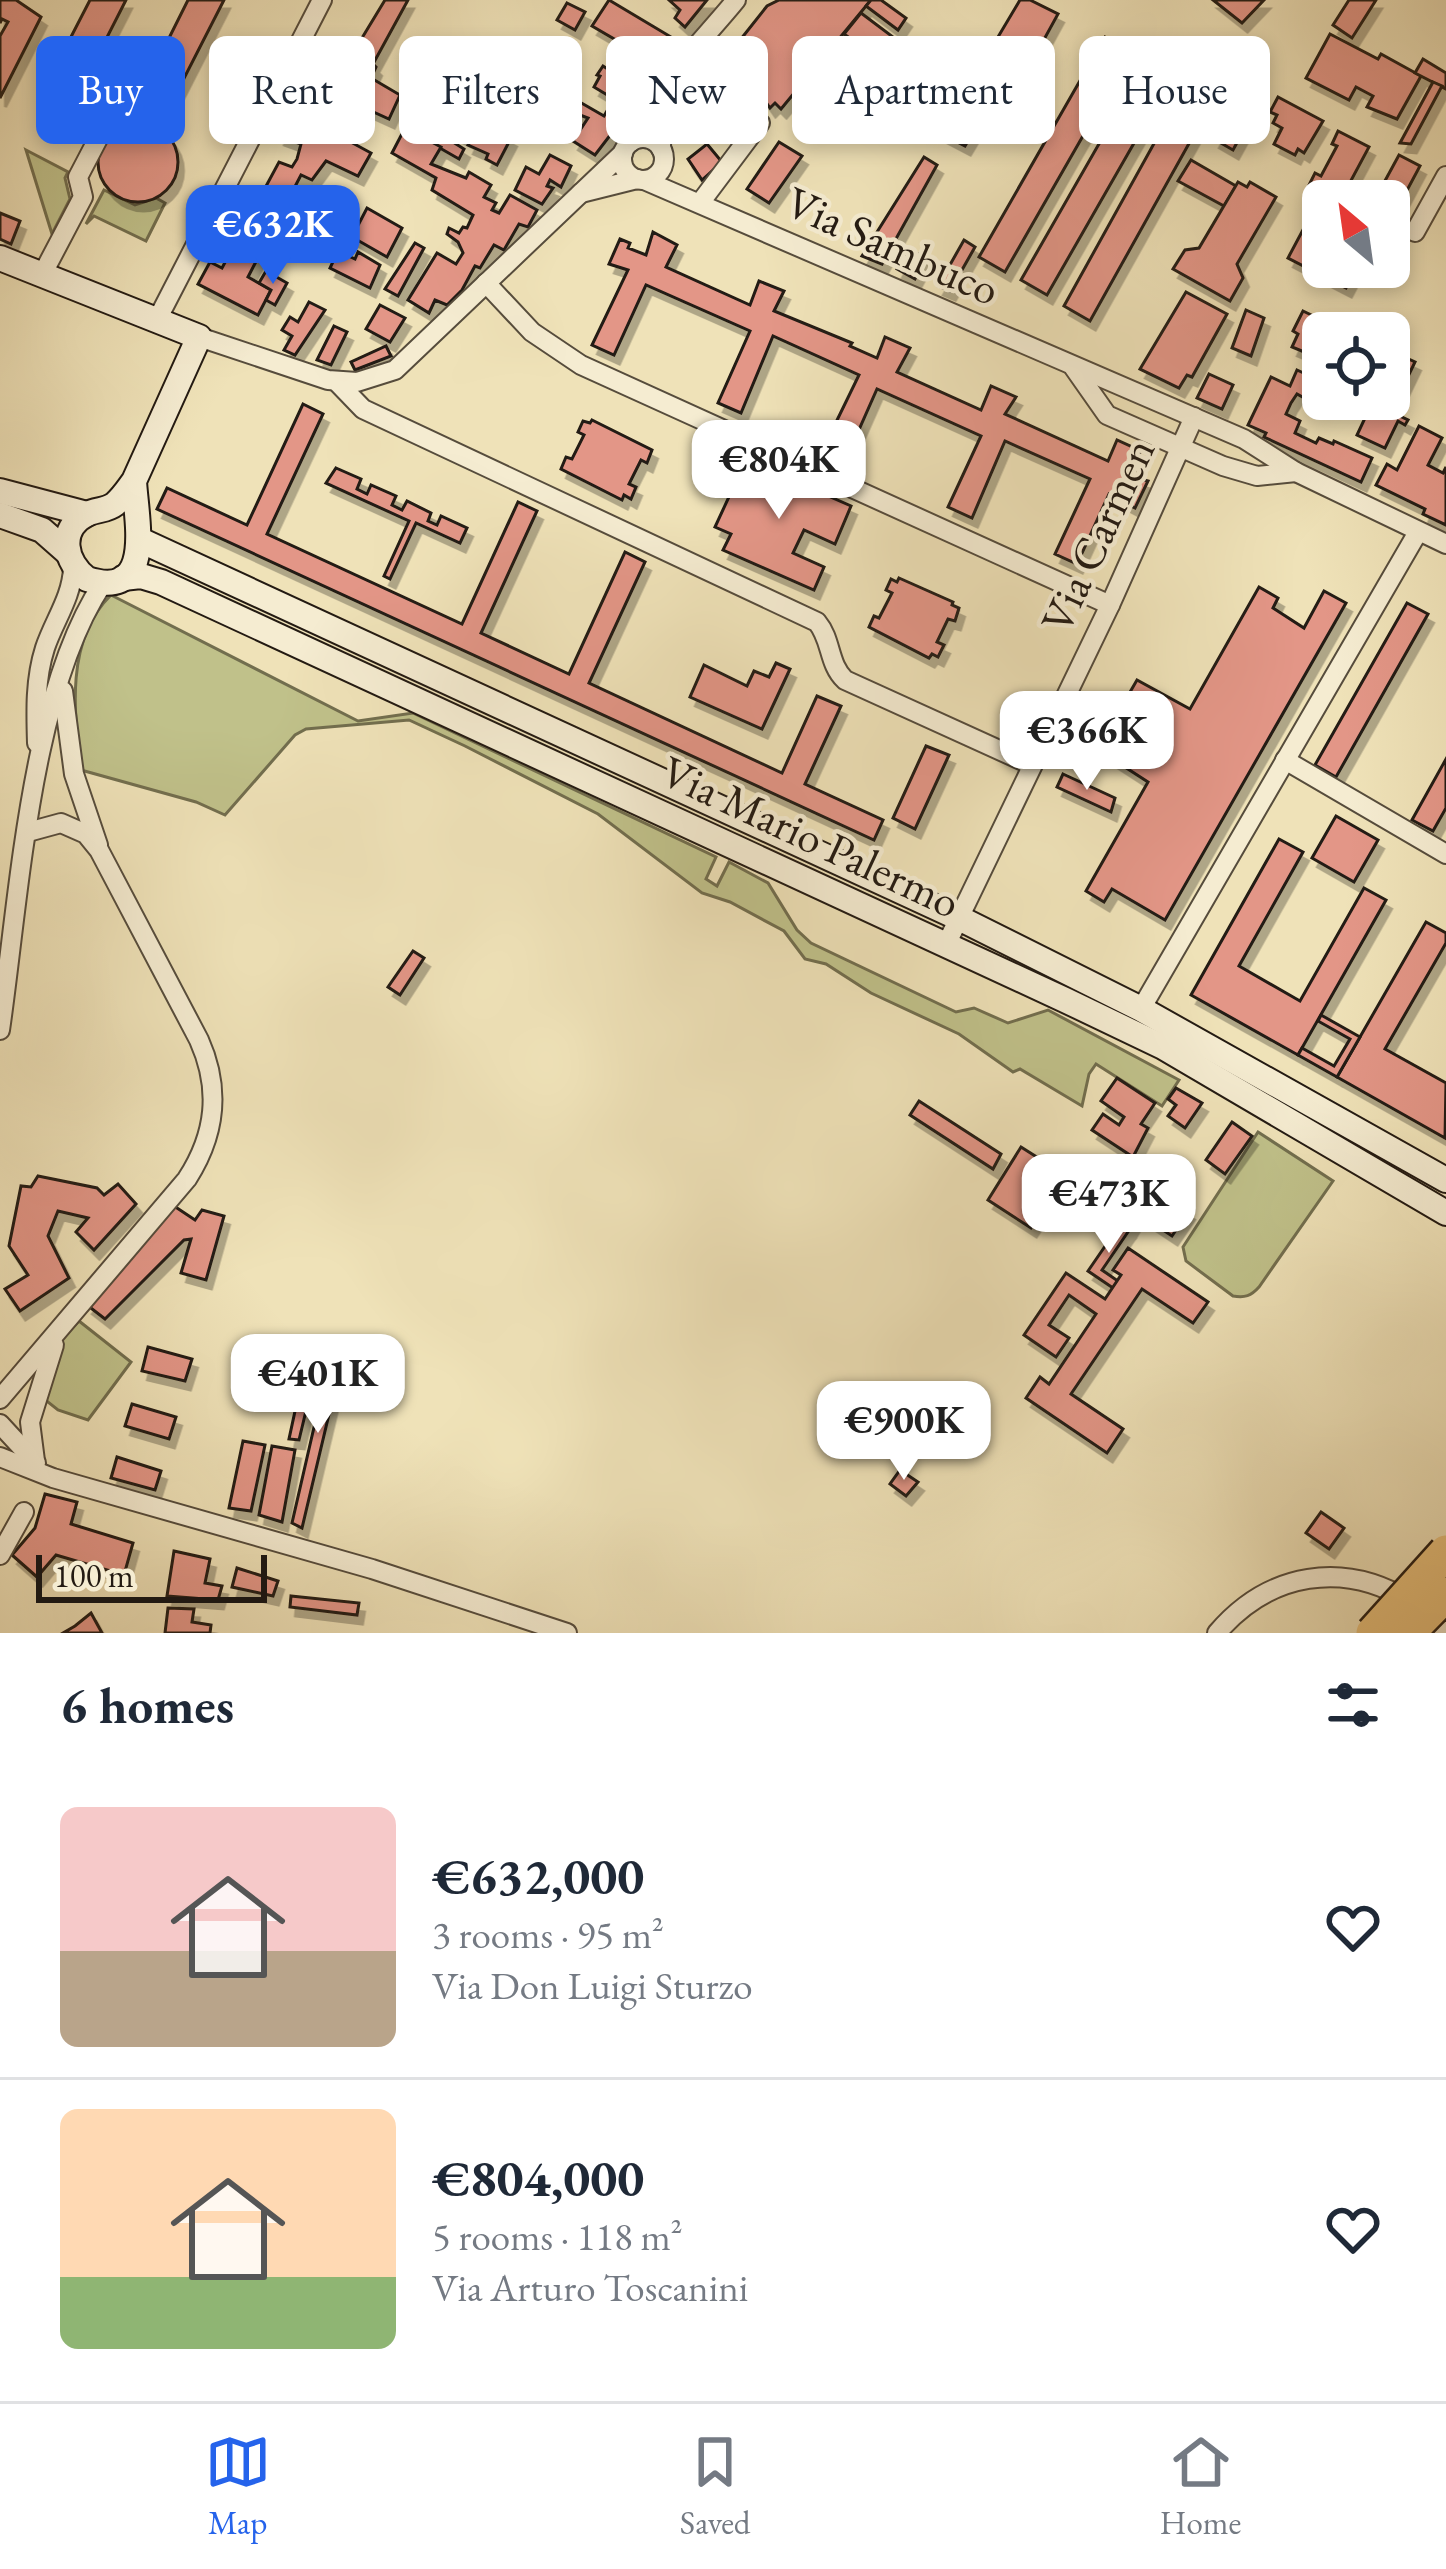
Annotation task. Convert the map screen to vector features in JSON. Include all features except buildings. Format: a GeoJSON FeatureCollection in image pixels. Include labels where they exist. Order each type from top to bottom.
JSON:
{"type":"FeatureCollection","features":[{"type":"Feature","properties":{"kind":"highway"},"geometry":{"type":"LineString","coordinates":[[1372,1633],[1446,1552]]}},
{"type":"Feature","properties":{"kind":"highway"},"geometry":{"type":"LineString","coordinates":[[1408,1633],[1442,1616]]}},
{"type":"Feature","properties":{"kind":"street"},"geometry":{"type":"LineString","coordinates":[[157,320],[322,0]]}},
{"type":"Feature","properties":{"kind":"street"},"geometry":{"type":"LineString","coordinates":[[707,36],[736,0]]}},
{"type":"Feature","properties":{"kind":"street"},"geometry":{"type":"LineString","coordinates":[[0,258],[199,337],[336,381],[356,382],[395,370],[627,147],[651,140],[690,199],[741,144]]}},
{"type":"Feature","properties":{"kind":"street"},"geometry":{"type":"LineString","coordinates":[[42,275],[82,197],[78,177],[95,144]]}},
{"type":"Feature","properties":{"kind":"street"},"geometry":{"type":"LineString","coordinates":[[628,144],[626,172],[640,179]]}},
{"type":"Feature","properties":{"kind":"street"},"geometry":{"type":"LineString","coordinates":[[577,194],[657,174],[662,144]]}},
{"type":"Feature","properties":{"kind":"street"},"geometry":{"type":"LineString","coordinates":[[1414,232],[1446,176]]}},
{"type":"Feature","properties":{"kind":"street","name":"Via Sambuco"},"geometry":{"type":"LineString","coordinates":[[640,179],[1194,417],[1446,544]]}},
{"type":"Feature","properties":{"kind":"street"},"geometry":{"type":"LineString","coordinates":[[486,283],[532,332],[581,365],[1110,605]]}},
{"type":"Feature","properties":{"kind":"street"},"geometry":{"type":"LineString","coordinates":[[37,766],[36,693],[44,650],[70,590],[70,531],[93,512],[119,500],[134,481],[199,337]]}},
{"type":"Feature","properties":{"kind":"street","name":"Via Sambuco"},"geometry":{"type":"LineString","coordinates":[[1074,368],[1107,415],[1257,476],[1296,472]]}},
{"type":"Feature","properties":{"kind":"street"},"geometry":{"type":"LineString","coordinates":[[336,381],[363,409],[817,622],[845,680],[1032,765]]}},
{"type":"Feature","properties":{"kind":"street","name":"Via Carmen"},"geometry":{"type":"LineString","coordinates":[[946,945],[1110,605],[1194,417]]}},
{"type":"Feature","properties":{"kind":"street"},"geometry":{"type":"LineString","coordinates":[[0,1030],[37,766],[77,627],[113,581],[137,562],[134,481]]}},
{"type":"Feature","properties":{"kind":"street"},"geometry":{"type":"LineString","coordinates":[[0,491],[122,515],[138,535]]}},
{"type":"Feature","properties":{"kind":"street"},"geometry":{"type":"LineString","coordinates":[[8,522],[42,530],[86,579],[113,581]]}},
{"type":"Feature","properties":{"kind":"street"},"geometry":{"type":"LineString","coordinates":[[1141,1009],[1418,532]]}},
{"type":"Feature","properties":{"kind":"street","name":"Via Mario Palermo"},"geometry":{"type":"LineString","coordinates":[[138,535],[959,918],[1141,1009],[1446,1180]]}},
{"type":"Feature","properties":{"kind":"street","name":"Via Mario Palermo"},"geometry":{"type":"LineString","coordinates":[[113,581],[141,576],[161,582],[1163,1047],[1446,1213]]}},
{"type":"Feature","properties":{"kind":"street"},"geometry":{"type":"LineString","coordinates":[[0,1400],[8,1382],[58,1333],[187,1179],[208,1140],[214,1102],[208,1059],[99,850],[74,774],[62,677]]}},
{"type":"Feature","properties":{"kind":"street"},"geometry":{"type":"LineString","coordinates":[[1285,760],[1446,854]]}},
{"type":"Feature","properties":{"kind":"street"},"geometry":{"type":"LineString","coordinates":[[28,832],[61,823],[86,834],[99,850]]}},
{"type":"Feature","properties":{"kind":"street"},"geometry":{"type":"LineString","coordinates":[[35,1461],[30,1422],[58,1333]]}},
{"type":"Feature","properties":{"kind":"street"},"geometry":{"type":"LineString","coordinates":[[0,1424],[53,1478]]}},
{"type":"Feature","properties":{"kind":"street"},"geometry":{"type":"LineString","coordinates":[[0,1457],[53,1478],[372,1569],[567,1633]]}},
{"type":"Feature","properties":{"kind":"street"},"geometry":{"type":"LineString","coordinates":[[0,1555],[23,1512]]}},
{"type":"Feature","properties":{"kind":"street"},"geometry":{"type":"LineString","coordinates":[[1217,1633],[1234,1612],[1259,1595],[1284,1582],[1312,1576],[1343,1576],[1390,1589],[1442,1616]]}},
{"type":"Feature","properties":{"kind":"green space"},"geometry":{"type":"Polygon","coordinates":[[[26,150],[68,172],[70,199],[52,234],[26,150]]]}},
{"type":"Feature","properties":{"kind":"green space"},"geometry":{"type":"Polygon","coordinates":[[[104,190],[135,205],[156,198],[165,203],[146,241],[94,216],[86,224],[104,190]]]}},
{"type":"Feature","properties":{"kind":"green space"},"geometry":{"type":"Polygon","coordinates":[[[111,595],[358,721],[413,713],[716,857],[706,879],[717,886],[729,862],[768,883],[797,930],[811,943],[956,1012],[974,1008],[1008,1023],[1048,1010],[1179,1080],[1162,1106],[1096,1064],[1082,1106],[1020,1069],[1013,1072],[959,1034],[871,993],[826,964],[805,959],[784,931],[730,902],[702,893],[598,814],[409,720],[306,729],[295,735],[225,815],[196,802],[81,770],[75,701],[79,655],[96,613],[111,595]]]}},
{"type":"Feature","properties":{"kind":"green space"},"geometry":{"type":"Polygon","coordinates":[[[1258,1132],[1333,1181],[1259,1287],[1248,1296],[1233,1296],[1186,1261],[1183,1247],[1258,1132]]]}},
{"type":"Feature","properties":{"kind":"green space"},"geometry":{"type":"Polygon","coordinates":[[[79,1321],[131,1362],[88,1420],[58,1410],[39,1395],[47,1354],[79,1321]]]}}]}
